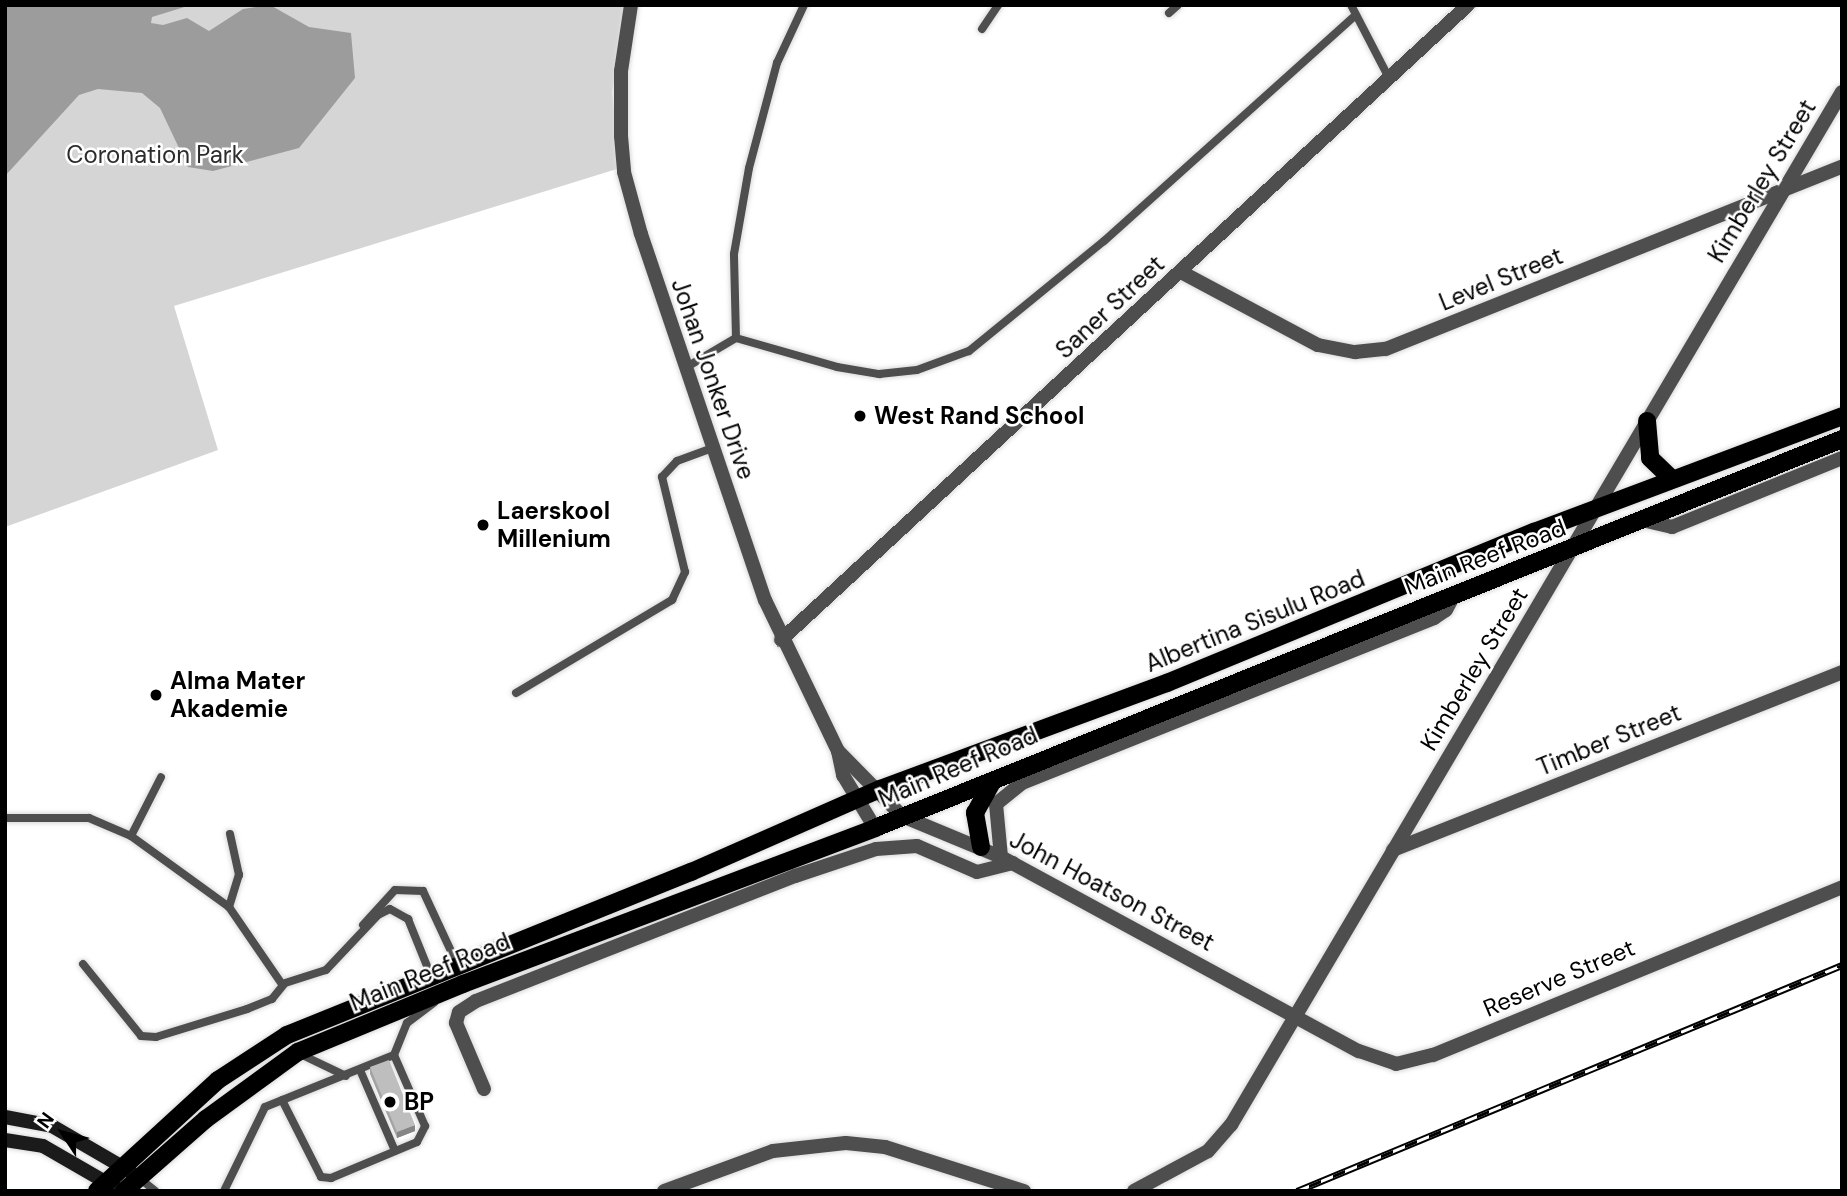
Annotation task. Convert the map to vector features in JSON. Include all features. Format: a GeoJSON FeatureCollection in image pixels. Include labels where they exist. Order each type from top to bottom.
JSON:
{"type":"FeatureCollection","features":[{"type":"Feature","properties":{"kind":"main road","name":"Albertina Sisulu Road"},"geometry":{"type":"LineString","coordinates":[[880,789],[1323,623],[1591,510],[1842,416]]}},
{"type":"Feature","properties":{"kind":"main road"},"geometry":{"type":"LineString","coordinates":[[1647,421],[1650,458],[1672,479]]}},
{"type":"Feature","properties":{"kind":"main road","name":"Main Reef Road"},"geometry":{"type":"LineString","coordinates":[[112,1189],[122,1166],[218,1080],[258,1051],[430,976],[461,975],[875,828],[1572,550],[1842,439]]}},
{"type":"Feature","properties":{"kind":"main road"},"geometry":{"type":"LineString","coordinates":[[981,847],[976,804],[993,780]]}},
{"type":"Feature","properties":{"kind":"main road","name":"Main Reef Road"},"geometry":{"type":"LineString","coordinates":[[112,1189],[138,1177],[206,1119],[298,1052],[461,975],[880,789]]}},
{"type":"Feature","properties":{"kind":"main road"},"geometry":{"type":"LineString","coordinates":[[5,1118],[52,1126],[138,1177]]}},
{"type":"Feature","properties":{"kind":"main road"},"geometry":{"type":"LineString","coordinates":[[5,1140],[43,1146],[112,1189]]}},
{"type":"Feature","properties":{"kind":"street","name":"Johan Jonker Drive"},"geometry":{"type":"LineString","coordinates":[[631,5],[621,71],[624,172],[685,368],[781,640],[838,751],[844,775],[875,828]]}},
{"type":"Feature","properties":{"kind":"street","name":"Saner Street"},"geometry":{"type":"LineString","coordinates":[[781,640],[1468,5]]}},
{"type":"Feature","properties":{"kind":"street","name":"Kimberley Street"},"geometry":{"type":"LineString","coordinates":[[1134,1191],[1193,1161],[1216,1144],[1295,1016],[1572,550],[1591,510],[1647,421],[1842,92]]}},
{"type":"Feature","properties":{"kind":"street","name":"Level Street"},"geometry":{"type":"LineString","coordinates":[[1181,272],[1306,339],[1364,352],[1398,346],[1842,167]]}},
{"type":"Feature","properties":{"kind":"street"},"geometry":{"type":"LineString","coordinates":[[1642,520],[1672,527],[1842,457]]}},
{"type":"Feature","properties":{"kind":"street"},"geometry":{"type":"LineString","coordinates":[[484,1089],[456,1023],[459,1012],[476,1001],[795,876],[876,849],[917,846],[977,872],[1007,860],[996,804],[1022,783],[1434,618],[1446,610],[1454,595]]}},
{"type":"Feature","properties":{"kind":"street","name":"Timber Street"},"geometry":{"type":"LineString","coordinates":[[1393,850],[1842,672]]}},
{"type":"Feature","properties":{"kind":"street","name":"Johan Jonker Drive"},"geometry":{"type":"LineString","coordinates":[[838,751],[880,789],[902,816]]}},
{"type":"Feature","properties":{"kind":"street","name":"John Hoatson Street"},"geometry":{"type":"LineString","coordinates":[[902,816],[1007,860],[1295,1016]]}},
{"type":"Feature","properties":{"kind":"street","name":"Reserve Street"},"geometry":{"type":"LineString","coordinates":[[1295,1016],[1377,1060],[1410,1062],[1842,887]]}},
{"type":"Feature","properties":{"kind":"street"},"geometry":{"type":"LineString","coordinates":[[664,1191],[773,1151],[846,1143],[886,1147],[990,1186],[1024,1191]]}},
{"type":"Feature","properties":{"kind":"lane"},"geometry":{"type":"LineString","coordinates":[[736,338],[734,254],[749,168],[777,63],[804,5]]}},
{"type":"Feature","properties":{"kind":"lane"},"geometry":{"type":"LineString","coordinates":[[982,29],[998,5]]}},
{"type":"Feature","properties":{"kind":"lane"},"geometry":{"type":"LineString","coordinates":[[1169,13],[1178,5]]}},
{"type":"Feature","properties":{"kind":"lane"},"geometry":{"type":"LineString","coordinates":[[1351,5],[1390,78]]}},
{"type":"Feature","properties":{"kind":"lane"},"geometry":{"type":"LineString","coordinates":[[685,368],[736,338],[826,364],[879,374],[917,370],[969,351],[1104,241],[1356,15]]}},
{"type":"Feature","properties":{"kind":"lane"},"geometry":{"type":"LineString","coordinates":[[516,692],[672,600],[685,572],[662,477],[677,461],[712,448]]}},
{"type":"Feature","properties":{"kind":"lane"},"geometry":{"type":"LineString","coordinates":[[131,836],[161,777]]}},
{"type":"Feature","properties":{"kind":"lane"},"geometry":{"type":"LineString","coordinates":[[5,818],[78,817],[131,836],[229,907],[284,984]]}},
{"type":"Feature","properties":{"kind":"lane"},"geometry":{"type":"LineString","coordinates":[[229,907],[239,875],[230,834]]}},
{"type":"Feature","properties":{"kind":"lane"},"geometry":{"type":"LineString","coordinates":[[224,1191],[265,1107],[394,1055],[410,1020],[461,975],[420,891],[402,888],[388,895],[357,937]]}},
{"type":"Feature","properties":{"kind":"lane"},"geometry":{"type":"LineString","coordinates":[[82,964],[141,1036],[156,1037],[247,1010],[272,999],[284,984],[326,971],[381,912],[398,911],[412,926],[430,976]]}},
{"type":"Feature","properties":{"kind":"lane"},"geometry":{"type":"LineString","coordinates":[[298,1052],[346,1076]]}},
{"type":"Feature","properties":{"kind":"lane"},"geometry":{"type":"LineString","coordinates":[[282,1100],[321,1177],[331,1178],[395,1151],[424,1134],[394,1055]]}},
{"type":"Feature","properties":{"kind":"lane"},"geometry":{"type":"LineString","coordinates":[[360,1070],[381,1110],[395,1151]]}},
{"type":"Feature","properties":{"kind":"lane"},"geometry":{"type":"LineString","coordinates":[[402,1101],[412,1097]]}},
{"type":"Feature","properties":{"kind":"lane"},"geometry":{"type":"LineString","coordinates":[[138,1177],[155,1191]]}},
{"type":"Feature","properties":{"kind":"green space","name":"Coronation Park"},"geometry":{"type":"Polygon","coordinates":[[[5,5],[628,5],[612,92],[620,168],[174,306],[218,450],[5,527],[5,5]]]}},
{"type":"Feature","properties":{"kind":"shaded area"},"geometry":{"type":"Polygon","coordinates":[[[5,5],[191,5],[152,17],[151,23],[163,25],[187,18],[209,31],[243,9],[270,5],[309,27],[351,33],[355,78],[299,148],[213,171],[188,167],[160,108],[142,93],[98,89],[79,95],[5,176],[5,5]]]}},
{"type":"Feature","properties":{"kind":"building"},"geometry":{"type":"Polygon","coordinates":[[[389,1060],[415,1125],[397,1132],[370,1067],[389,1060]]]}},
{"type":"Feature","properties":{"kind":"railway"},"geometry":{"type":"LineString","coordinates":[[1297,1191],[1842,965]]}},
{"type":"Feature","properties":{"kind":"place","name":"West Rand School"},"geometry":{"type":"Point","coordinates":[860,416]}},
{"type":"Feature","properties":{"kind":"place","name":"Laerskool Millenium"},"geometry":{"type":"Point","coordinates":[483,525]}},
{"type":"Feature","properties":{"kind":"place","name":"Alma Mater Akademie"},"geometry":{"type":"Point","coordinates":[156,695]}},
{"type":"Feature","properties":{"kind":"place","name":"BP"},"geometry":{"type":"Point","coordinates":[390,1102]}}]}
